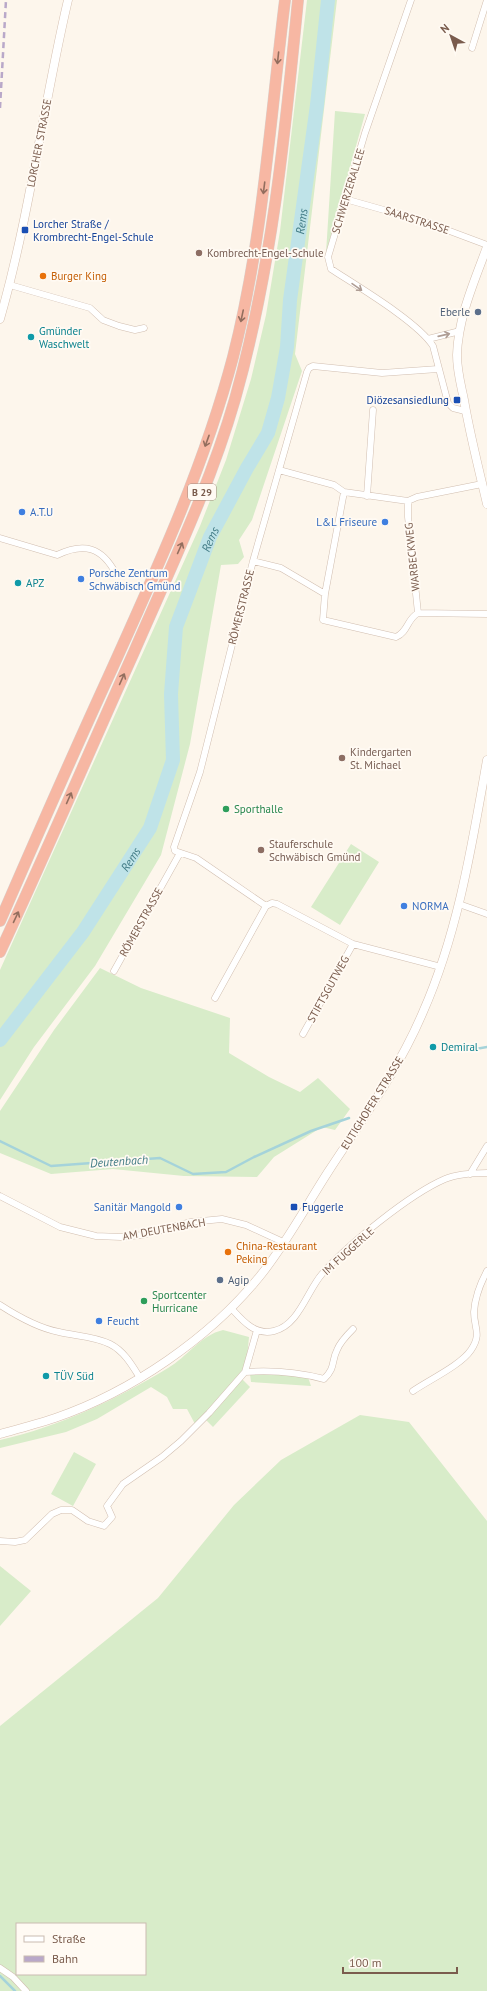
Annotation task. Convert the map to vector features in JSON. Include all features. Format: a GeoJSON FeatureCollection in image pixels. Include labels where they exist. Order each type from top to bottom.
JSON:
{"type":"FeatureCollection","features":[{"type":"Feature","properties":{"kind":"highway","name":"B 29"},"geometry":{"type":"LineString","coordinates":[[0,921],[164,550],[197,469],[221,400],[233,356],[254,262],[272,118],[283,0]]}},
{"type":"Feature","properties":{"kind":"highway","name":"B 29"},"geometry":{"type":"LineString","coordinates":[[0,952],[192,519],[234,402],[254,327],[270,246],[287,117],[298,0]]}},
{"type":"Feature","properties":{"kind":"street","name":"LORCHER STRASSE"},"geometry":{"type":"LineString","coordinates":[[0,318],[10,285],[28,200],[55,53],[68,0]]}},
{"type":"Feature","properties":{"kind":"street","name":"SCHWERZERALLEE"},"geometry":{"type":"LineString","coordinates":[[411,0],[387,65],[345,199],[328,262],[331,269],[398,315],[428,339],[433,346],[448,403],[453,408],[465,411]]}},
{"type":"Feature","properties":{"kind":"street"},"geometry":{"type":"LineString","coordinates":[[472,48],[487,0]]}},
{"type":"Feature","properties":{"kind":"street","name":"SAARSTRASSE"},"geometry":{"type":"LineString","coordinates":[[345,199],[424,220],[487,246]]}},
{"type":"Feature","properties":{"kind":"street"},"geometry":{"type":"LineString","coordinates":[[487,246],[467,301],[460,331],[457,355],[458,372],[465,411],[487,504]]}},
{"type":"Feature","properties":{"kind":"street"},"geometry":{"type":"LineString","coordinates":[[10,285],[90,308],[103,320],[119,326],[135,330],[144,328]]}},
{"type":"Feature","properties":{"kind":"street"},"geometry":{"type":"LineString","coordinates":[[428,339],[460,331]]}},
{"type":"Feature","properties":{"kind":"street","name":"RÖMERSTRASSE"},"geometry":{"type":"LineString","coordinates":[[114,971],[177,851],[200,772],[253,561],[309,368],[313,366],[382,373],[438,369]]}},
{"type":"Feature","properties":{"kind":"street"},"geometry":{"type":"LineString","coordinates":[[367,496],[373,410]]}},
{"type":"Feature","properties":{"kind":"street"},"geometry":{"type":"LineString","coordinates":[[279,470],[334,485],[344,492],[408,501],[417,497],[482,484]]}},
{"type":"Feature","properties":{"kind":"street"},"geometry":{"type":"LineString","coordinates":[[344,492],[325,594],[323,620],[396,637],[404,634],[412,616],[418,613],[487,614]]}},
{"type":"Feature","properties":{"kind":"street","name":"WARBECKWEG"},"geometry":{"type":"LineString","coordinates":[[408,501],[408,517],[418,613]]}},
{"type":"Feature","properties":{"kind":"street"},"geometry":{"type":"LineString","coordinates":[[0,538],[57,556],[68,550],[87,548],[107,558],[116,574]]}},
{"type":"Feature","properties":{"kind":"street"},"geometry":{"type":"LineString","coordinates":[[253,561],[281,568],[325,594]]}},
{"type":"Feature","properties":{"kind":"street","name":"EUTIGHOFER STRASSE"},"geometry":{"type":"LineString","coordinates":[[0,1434],[55,1418],[99,1400],[140,1378],[184,1349],[231,1308],[263,1273],[405,1050],[423,1014],[441,967],[459,904],[487,760]]}},
{"type":"Feature","properties":{"kind":"street"},"geometry":{"type":"LineString","coordinates":[[177,851],[196,858],[266,906],[215,998]]}},
{"type":"Feature","properties":{"kind":"street","name":"STIFTSGUTWEG"},"geometry":{"type":"LineString","coordinates":[[266,906],[272,903],[277,904],[353,944],[441,967]]}},
{"type":"Feature","properties":{"kind":"street"},"geometry":{"type":"LineString","coordinates":[[459,904],[487,914]]}},
{"type":"Feature","properties":{"kind":"street","name":"STIFTSGUTWEG"},"geometry":{"type":"LineString","coordinates":[[303,1034],[353,944]]}},
{"type":"Feature","properties":{"kind":"street"},"geometry":{"type":"LineString","coordinates":[[470,1174],[487,1146]]}},
{"type":"Feature","properties":{"kind":"street","name":"IM FUGGERLE"},"geometry":{"type":"LineString","coordinates":[[257,1330],[265,1332],[274,1331],[288,1324],[325,1270],[385,1218],[418,1195],[446,1179],[470,1174],[487,1173]]}},
{"type":"Feature","properties":{"kind":"street","name":"AM DEUTENBACH"},"geometry":{"type":"LineString","coordinates":[[0,1196],[60,1227],[96,1236],[122,1237],[142,1235],[191,1222],[222,1219],[246,1225],[283,1242]]}},
{"type":"Feature","properties":{"kind":"street"},"geometry":{"type":"LineString","coordinates":[[414,1391],[458,1362],[470,1351],[477,1337],[477,1326],[474,1311],[478,1290],[487,1271]]}},
{"type":"Feature","properties":{"kind":"street"},"geometry":{"type":"LineString","coordinates":[[0,1305],[19,1316],[57,1332],[110,1344],[119,1350],[129,1361],[140,1378]]}},
{"type":"Feature","properties":{"kind":"street"},"geometry":{"type":"LineString","coordinates":[[0,1540],[15,1542],[26,1540],[52,1514],[61,1510],[72,1510],[88,1521],[104,1526],[112,1517],[107,1506],[123,1484],[181,1442],[245,1372],[257,1330],[244,1322],[231,1308]]}},
{"type":"Feature","properties":{"kind":"street"},"geometry":{"type":"LineString","coordinates":[[245,1372],[267,1370],[288,1372],[324,1379],[334,1365],[339,1346],[353,1329]]}},
{"type":"Feature","properties":{"kind":"street"},"geometry":{"type":"LineString","coordinates":[[0,1968],[13,1977],[26,1991]]}},
{"type":"Feature","properties":{"kind":"green space"},"geometry":{"type":"Polygon","coordinates":[[[307,0],[337,0],[295,354],[302,371],[252,520],[239,540],[244,557],[238,564],[221,565],[190,744],[161,855],[95,966],[34,1047],[0,1100],[0,970],[200,526],[226,460],[251,379],[266,315],[280,231],[307,0]]]}},
{"type":"Feature","properties":{"kind":"green space"},"geometry":{"type":"Polygon","coordinates":[[[335,111],[365,114],[326,253],[335,111]]]}},
{"type":"Feature","properties":{"kind":"green space"},"geometry":{"type":"Polygon","coordinates":[[[351,844],[379,862],[340,925],[311,907],[351,844]]]}},
{"type":"Feature","properties":{"kind":"green space"},"geometry":{"type":"Polygon","coordinates":[[[100,968],[141,988],[230,1018],[229,1053],[269,1077],[300,1092],[318,1078],[350,1109],[335,1130],[322,1127],[274,1157],[257,1177],[184,1176],[113,1169],[51,1174],[0,1153],[0,1111],[54,1030],[100,968]]]}},
{"type":"Feature","properties":{"kind":"green space"},"geometry":{"type":"Polygon","coordinates":[[[223,1330],[249,1337],[247,1359],[241,1373],[195,1424],[187,1409],[173,1409],[167,1397],[151,1387],[97,1419],[66,1432],[0,1448],[0,1440],[66,1420],[128,1391],[168,1368],[208,1336],[223,1330]]]}},
{"type":"Feature","properties":{"kind":"green space"},"geometry":{"type":"Polygon","coordinates":[[[271,1373],[308,1377],[311,1386],[251,1382],[250,1374],[271,1373]]]}},
{"type":"Feature","properties":{"kind":"green space"},"geometry":{"type":"Polygon","coordinates":[[[242,1379],[250,1387],[213,1427],[205,1419],[242,1379]]]}},
{"type":"Feature","properties":{"kind":"green space"},"geometry":{"type":"Polygon","coordinates":[[[360,1415],[409,1422],[487,1521],[487,1991],[0,1991],[0,1726],[158,1598],[234,1505],[281,1460],[360,1415]]]}},
{"type":"Feature","properties":{"kind":"green space"},"geometry":{"type":"Polygon","coordinates":[[[74,1452],[96,1464],[73,1506],[51,1494],[74,1452]]]}},
{"type":"Feature","properties":{"kind":"green space"},"geometry":{"type":"Polygon","coordinates":[[[0,1566],[31,1591],[0,1626],[0,1566]]]}},
{"type":"Feature","properties":{"kind":"waterway","name":"Rems"},"geometry":{"type":"LineString","coordinates":[[0,1040],[83,932],[150,828],[173,760],[171,694],[176,627],[210,537],[247,468],[268,433],[278,398],[287,347],[290,300],[317,105],[328,0]]}},
{"type":"Feature","properties":{"kind":"waterway","name":"Deutenbach"},"geometry":{"type":"LineString","coordinates":[[470,1050],[487,1047]]}},
{"type":"Feature","properties":{"kind":"waterway","name":"Deutenbach"},"geometry":{"type":"LineString","coordinates":[[0,1141],[51,1166],[160,1158],[193,1174],[226,1172],[254,1157],[311,1131],[349,1118]]}},
{"type":"Feature","properties":{"kind":"waterway"},"geometry":{"type":"LineString","coordinates":[[0,1976],[15,1991]]}},
{"type":"Feature","properties":{"kind":"railway"},"geometry":{"type":"LineString","coordinates":[[0,108],[6,0]]}},
{"type":"Feature","properties":{"kind":"place","name":"Lorcher Straße / Krombrecht-Engel-Schule"},"geometry":{"type":"Point","coordinates":[25,230]}},
{"type":"Feature","properties":{"kind":"place","name":"Kombrecht-Engel-Schule"},"geometry":{"type":"Point","coordinates":[199,253]}},
{"type":"Feature","properties":{"kind":"place","name":"Burger King"},"geometry":{"type":"Point","coordinates":[43,276]}},
{"type":"Feature","properties":{"kind":"place","name":"Eberle"},"geometry":{"type":"Point","coordinates":[478,312]}},
{"type":"Feature","properties":{"kind":"place","name":"Gmünder Waschwelt"},"geometry":{"type":"Point","coordinates":[31,337]}},
{"type":"Feature","properties":{"kind":"place","name":"Diözesansiedlung"},"geometry":{"type":"Point","coordinates":[457,400]}},
{"type":"Feature","properties":{"kind":"place","name":"A.T.U"},"geometry":{"type":"Point","coordinates":[22,512]}},
{"type":"Feature","properties":{"kind":"place","name":"L&L Friseure"},"geometry":{"type":"Point","coordinates":[385,522]}},
{"type":"Feature","properties":{"kind":"place","name":"Porsche Zentrum Schwäbisch Gmünd"},"geometry":{"type":"Point","coordinates":[81,579]}},
{"type":"Feature","properties":{"kind":"place","name":"APZ"},"geometry":{"type":"Point","coordinates":[18,583]}},
{"type":"Feature","properties":{"kind":"place","name":"Kindergarten St. Michael"},"geometry":{"type":"Point","coordinates":[342,758]}},
{"type":"Feature","properties":{"kind":"place","name":"Sporthalle"},"geometry":{"type":"Point","coordinates":[226,809]}},
{"type":"Feature","properties":{"kind":"place","name":"Stauferschule Schwäbisch Gmünd"},"geometry":{"type":"Point","coordinates":[261,850]}},
{"type":"Feature","properties":{"kind":"place","name":"NORMA"},"geometry":{"type":"Point","coordinates":[404,906]}},
{"type":"Feature","properties":{"kind":"place","name":"Demiral"},"geometry":{"type":"Point","coordinates":[433,1047]}},
{"type":"Feature","properties":{"kind":"place","name":"Sanitär Mangold"},"geometry":{"type":"Point","coordinates":[179,1207]}},
{"type":"Feature","properties":{"kind":"place","name":"Fuggerle"},"geometry":{"type":"Point","coordinates":[294,1207]}},
{"type":"Feature","properties":{"kind":"place","name":"China-Restaurant Peking"},"geometry":{"type":"Point","coordinates":[228,1252]}},
{"type":"Feature","properties":{"kind":"place","name":"Agip"},"geometry":{"type":"Point","coordinates":[220,1280]}},
{"type":"Feature","properties":{"kind":"place","name":"Sportcenter Hurricane"},"geometry":{"type":"Point","coordinates":[144,1301]}},
{"type":"Feature","properties":{"kind":"place","name":"Feucht"},"geometry":{"type":"Point","coordinates":[99,1321]}},
{"type":"Feature","properties":{"kind":"place","name":"TÜV Süd"},"geometry":{"type":"Point","coordinates":[46,1376]}}]}
